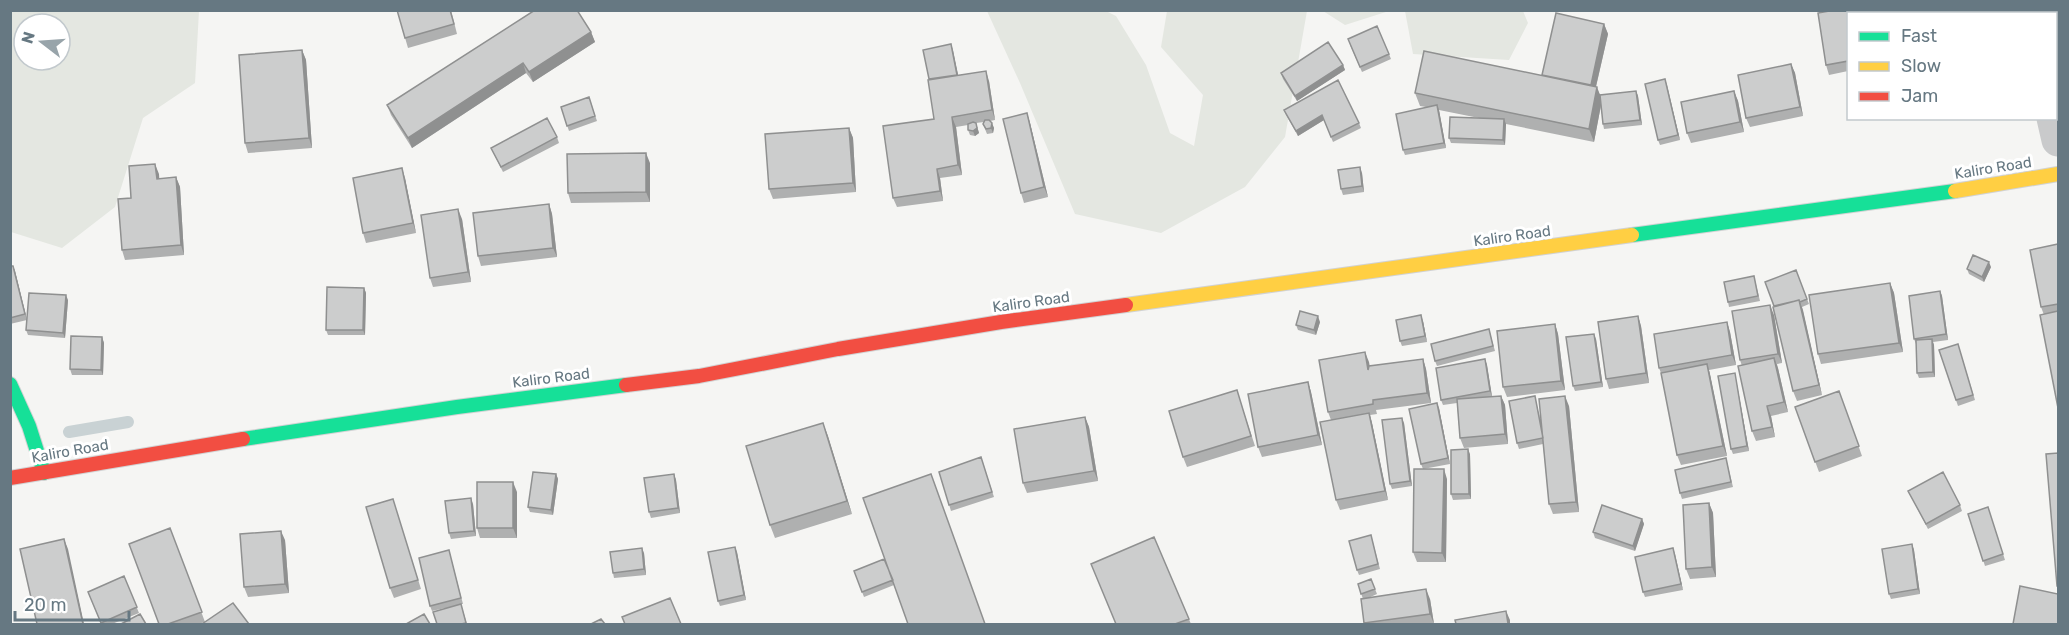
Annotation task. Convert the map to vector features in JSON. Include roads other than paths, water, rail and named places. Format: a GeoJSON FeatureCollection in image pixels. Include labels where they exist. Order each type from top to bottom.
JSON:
{"type":"FeatureCollection","features":[{"type":"Feature","properties":{"kind":"main road","name":"Kaliro Road"},"geometry":{"type":"LineString","coordinates":[[10,478],[188,447],[457,407],[699,376],[838,349],[1001,322],[1941,193],[2058,174]]}},
{"type":"Feature","properties":{"kind":"main road"},"geometry":{"type":"LineString","coordinates":[[10,384],[29,426],[44,473]]}},
{"type":"Feature","properties":{"kind":"street"},"geometry":{"type":"LineString","coordinates":[[2053,120],[2058,140]]}},
{"type":"Feature","properties":{"kind":"waterway"},"geometry":{"type":"LineString","coordinates":[[69,432],[128,422]]}}]}
